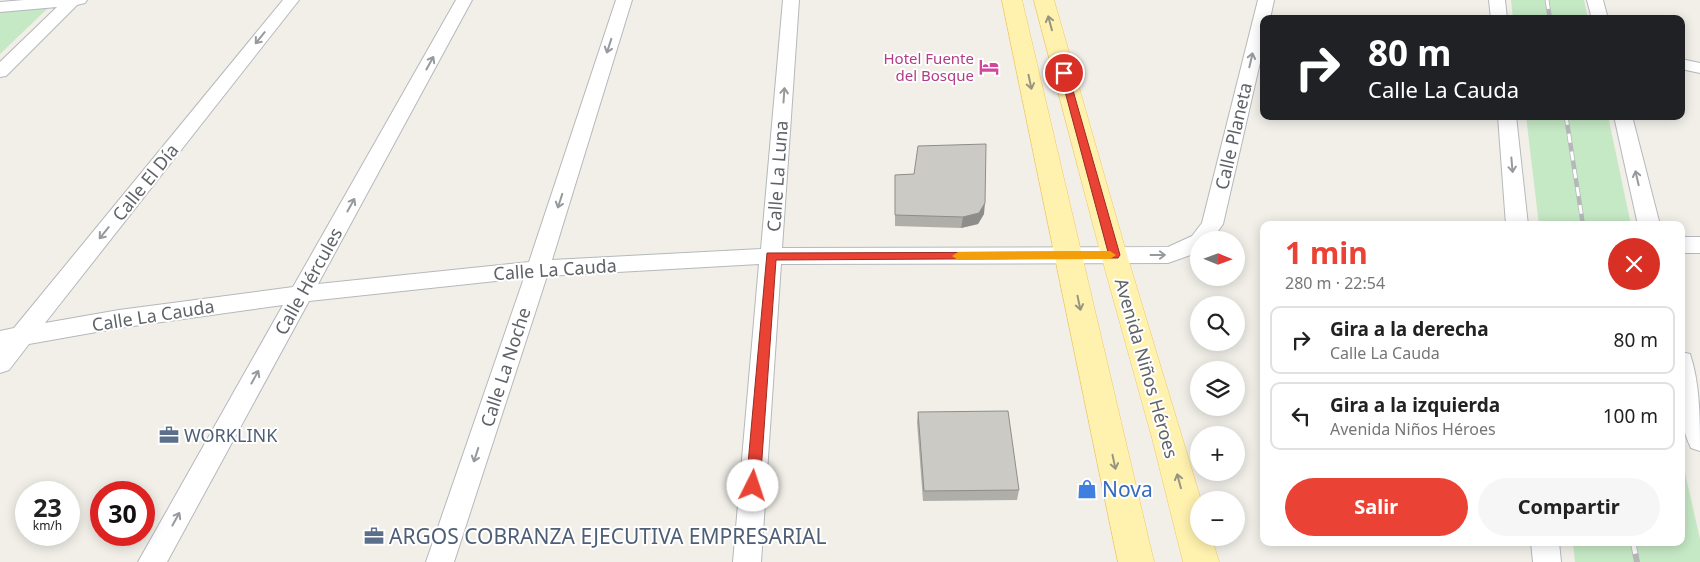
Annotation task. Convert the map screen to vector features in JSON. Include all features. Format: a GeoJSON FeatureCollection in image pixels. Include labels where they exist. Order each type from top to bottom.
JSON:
{"type":"FeatureCollection","features":[{"type":"Feature","properties":{"kind":"main road"},"geometry":{"type":"LineString","coordinates":[[1012,0],[1136,562]]}},
{"type":"Feature","properties":{"kind":"main road","name":"Avenida Niños Héroes"},"geometry":{"type":"LineString","coordinates":[[1044,0],[1114,255],[1168,438],[1201,562]]}},
{"type":"Feature","properties":{"kind":"street"},"geometry":{"type":"LineString","coordinates":[[0,7],[76,0]]}},
{"type":"Feature","properties":{"kind":"street"},"geometry":{"type":"LineString","coordinates":[[0,72],[76,0]]}},
{"type":"Feature","properties":{"kind":"street","name":"Calle El Día"},"geometry":{"type":"LineString","coordinates":[[0,363],[11,338],[291,0]]}},
{"type":"Feature","properties":{"kind":"street","name":"Calle Hércules"},"geometry":{"type":"LineString","coordinates":[[152,562],[464,0]]}},
{"type":"Feature","properties":{"kind":"street","name":"Calle La Noche"},"geometry":{"type":"LineString","coordinates":[[440,562],[538,269],[624,0]]}},
{"type":"Feature","properties":{"kind":"street","name":"Calle La Luna"},"geometry":{"type":"LineString","coordinates":[[747,562],[791,0]]}},
{"type":"Feature","properties":{"kind":"street","name":"Calle Planeta"},"geometry":{"type":"LineString","coordinates":[[1262,15],[1266,0]]}},
{"type":"Feature","properties":{"kind":"street"},"geometry":{"type":"LineString","coordinates":[[1497,0],[1499,15]]}},
{"type":"Feature","properties":{"kind":"street"},"geometry":{"type":"LineString","coordinates":[[1595,0],[1599,15]]}},
{"type":"Feature","properties":{"kind":"street","name":"Calle Planeta"},"geometry":{"type":"LineString","coordinates":[[1207,231],[1212,224],[1260,25]]}},
{"type":"Feature","properties":{"kind":"street"},"geometry":{"type":"LineString","coordinates":[[1685,65],[1700,68]]}},
{"type":"Feature","properties":{"kind":"street"},"geometry":{"type":"LineString","coordinates":[[1508,120],[1517,221]]}},
{"type":"Feature","properties":{"kind":"street"},"geometry":{"type":"LineString","coordinates":[[1624,120],[1648,221]]}},
{"type":"Feature","properties":{"kind":"street"},"geometry":{"type":"LineString","coordinates":[[1685,245],[1700,245]]}},
{"type":"Feature","properties":{"kind":"street","name":"Calle Planeta"},"geometry":{"type":"LineString","coordinates":[[1114,255],[1168,255],[1190,247]]}},
{"type":"Feature","properties":{"kind":"street","name":"Calle La Cauda"},"geometry":{"type":"LineString","coordinates":[[11,338],[128,318],[301,294],[538,269],[771,256],[1114,255]]}},
{"type":"Feature","properties":{"kind":"street"},"geometry":{"type":"LineString","coordinates":[[1685,378],[1700,440]]}},
{"type":"Feature","properties":{"kind":"street"},"geometry":{"type":"LineString","coordinates":[[1545,546],[1547,562]]}},
{"type":"Feature","properties":{"kind":"green space"},"geometry":{"type":"Polygon","coordinates":[[[1511,0],[1584,0],[1587,15],[1513,15],[1511,0]]]}},
{"type":"Feature","properties":{"kind":"green space"},"geometry":{"type":"Polygon","coordinates":[[[48,8],[0,54],[0,12],[48,8]]]}},
{"type":"Feature","properties":{"kind":"green space"},"geometry":{"type":"Polygon","coordinates":[[[1526,120],[1609,120],[1630,221],[1539,221],[1526,120]]]}},
{"type":"Feature","properties":{"kind":"green space"},"geometry":{"type":"Polygon","coordinates":[[[1685,473],[1700,539],[1700,562],[1575,562],[1573,546],[1685,546],[1685,473]]]}},
{"type":"Feature","properties":{"kind":"building"},"geometry":{"type":"Polygon","coordinates":[[[986,144],[985,203],[979,213],[963,217],[895,215],[895,175],[914,174],[918,146],[986,144]]]}},
{"type":"Feature","properties":{"kind":"building"},"geometry":{"type":"Polygon","coordinates":[[[1008,411],[1019,490],[924,491],[918,412],[1008,411]]]}},
{"type":"Feature","properties":{"kind":"railway"},"geometry":{"type":"LineString","coordinates":[[1547,0],[1549,15]]}},
{"type":"Feature","properties":{"kind":"railway"},"geometry":{"type":"LineString","coordinates":[[1567,120],[1582,221]]}},
{"type":"Feature","properties":{"kind":"railway"},"geometry":{"type":"LineString","coordinates":[[1634,546],[1637,562]]}},
{"type":"Feature","properties":{"kind":"slow traffic"},"geometry":{"type":"LineString","coordinates":[[958,256],[1110,255]]}},
{"type":"Feature","properties":{"kind":"place","name":"Hotel Fuente del Bosque"},"geometry":{"type":"Point","coordinates":[989,67]}},
{"type":"Feature","properties":{"kind":"place","name":"WORKLINK"},"geometry":{"type":"Point","coordinates":[169,435]}},
{"type":"Feature","properties":{"kind":"place","name":"Nova"},"geometry":{"type":"Point","coordinates":[1087,489]}},
{"type":"Feature","properties":{"kind":"place","name":"ARGOS COBRANZA EJECUTIVA EMPRESARIAL"},"geometry":{"type":"Point","coordinates":[374,536]}},
{"type":"Feature","properties":{"kind":"route"},"geometry":{"type":"LineString","coordinates":[[753,486],[771,256],[1114,255],[1064,73]]}}]}
